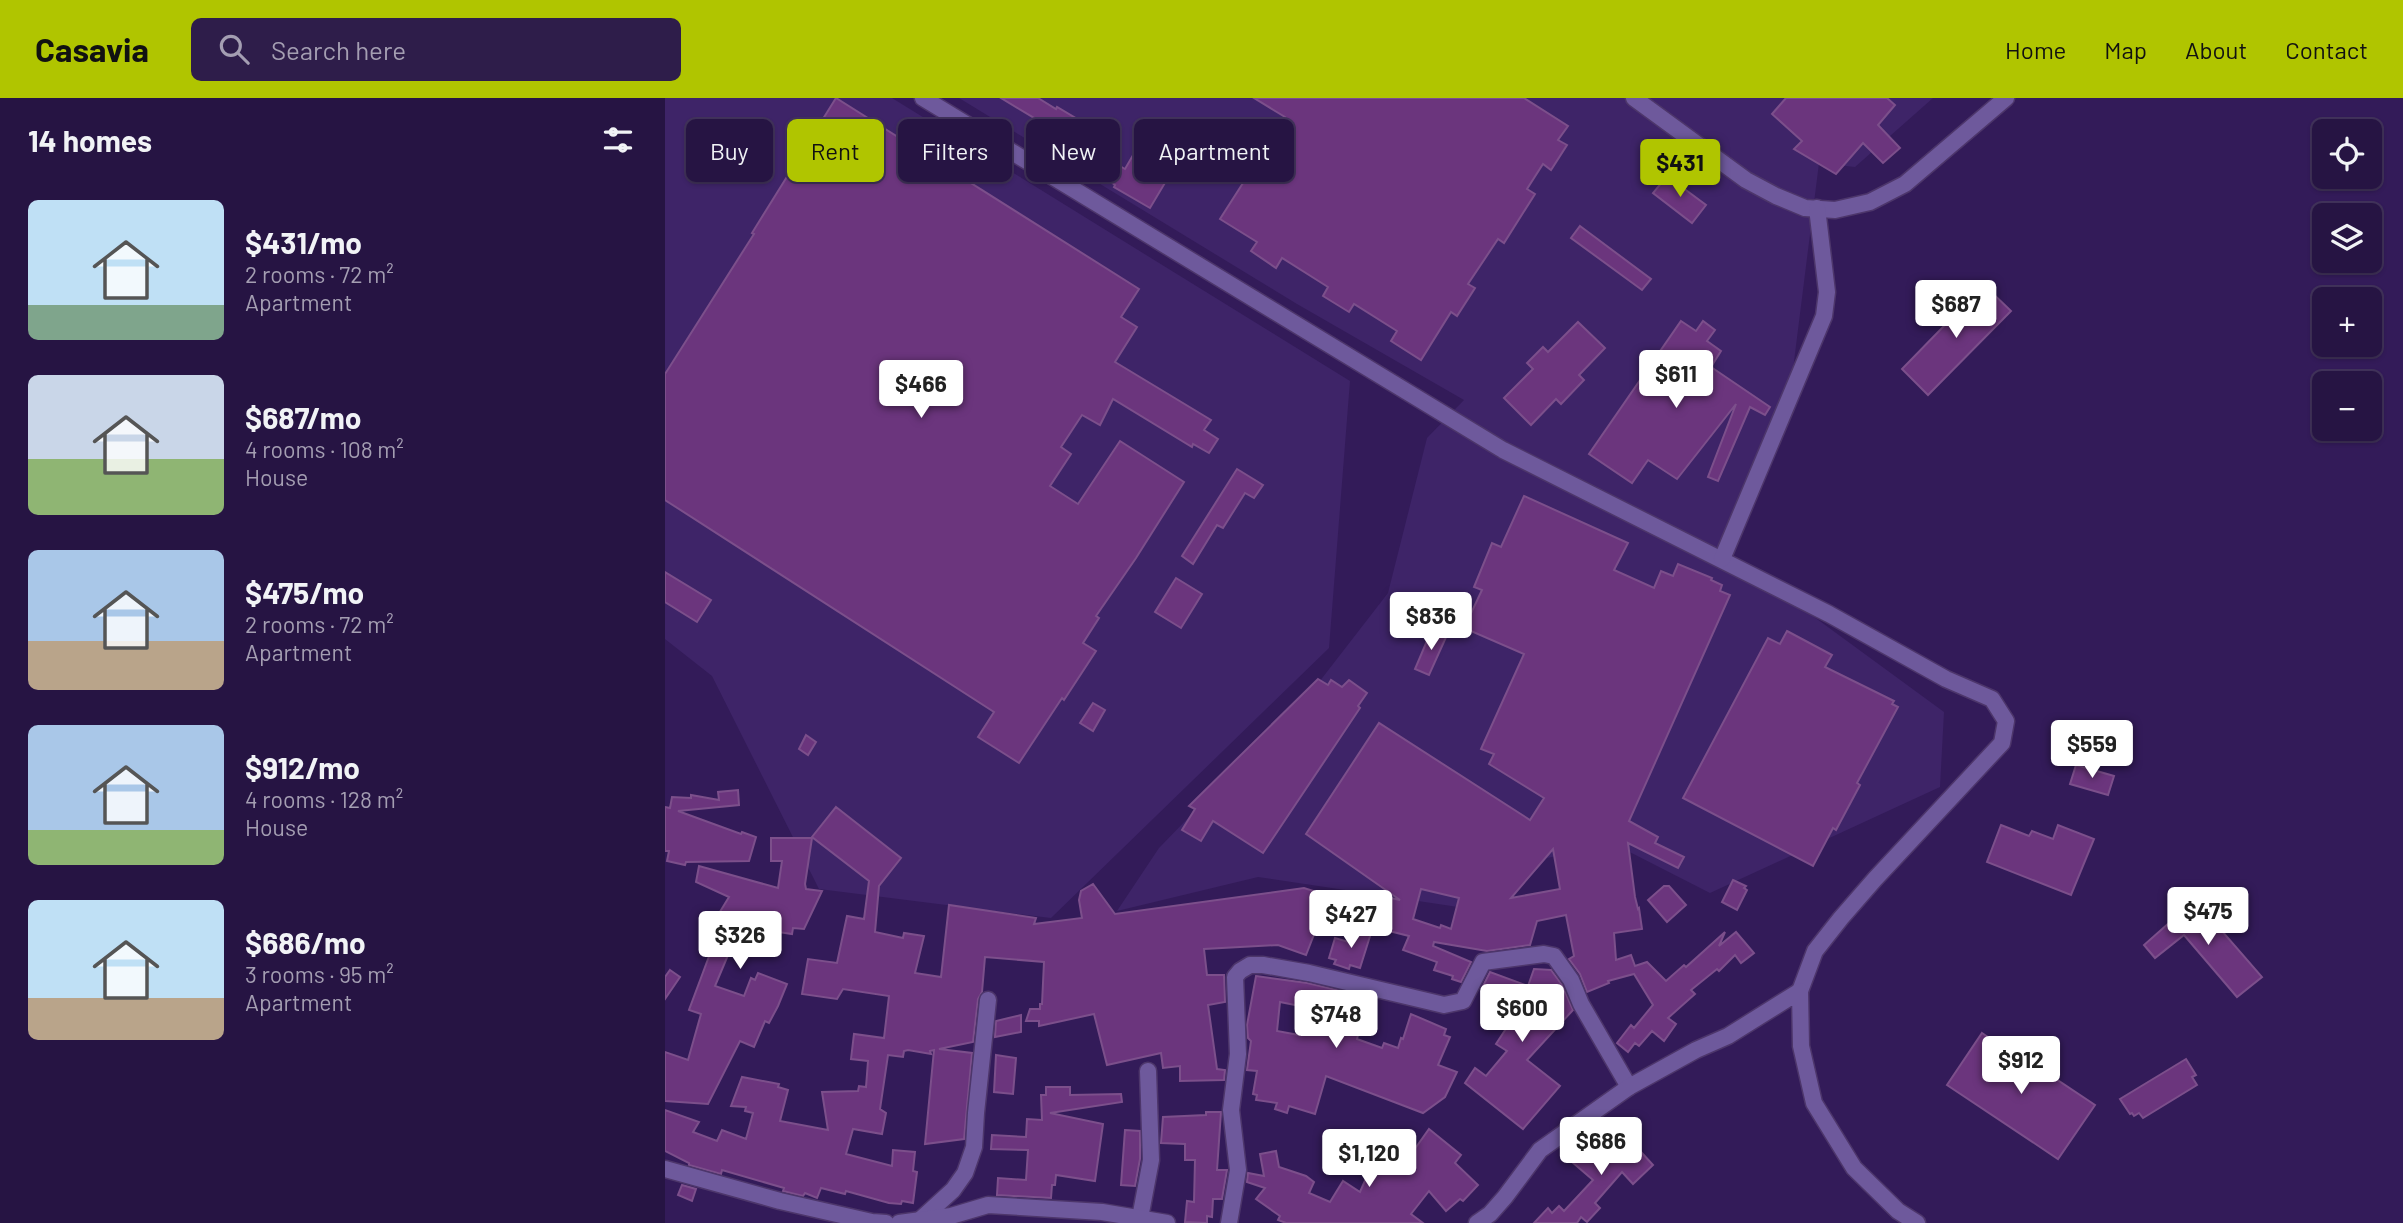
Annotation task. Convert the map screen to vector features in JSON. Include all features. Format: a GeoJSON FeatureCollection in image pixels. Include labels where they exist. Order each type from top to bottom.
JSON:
{"type":"FeatureCollection","features":[{"type":"Feature","properties":{"kind":"street"},"geometry":{"type":"LineString","coordinates":[[923,98],[1503,450],[1829,614],[1946,679],[1991,699],[2006,721],[2002,743],[1874,879],[1815,951],[1800,991],[1801,1046],[1814,1103],[1854,1168],[1898,1211],[1917,1223]]}},
{"type":"Feature","properties":{"kind":"street"},"geometry":{"type":"LineString","coordinates":[[1634,98],[1746,180],[1805,208],[1835,210],[1870,202],[1905,184],[2006,98]]}},
{"type":"Feature","properties":{"kind":"street"},"geometry":{"type":"LineString","coordinates":[[1722,559],[1824,316],[1827,292],[1817,208]]}},
{"type":"Feature","properties":{"kind":"street"},"geometry":{"type":"LineString","coordinates":[[1229,1223],[1238,1170],[1231,1110],[1238,1055],[1235,977],[1250,965],[1309,973],[1444,1004],[1463,1001],[1483,962],[1544,954],[1554,956],[1571,980],[1581,1004],[1629,1087]]}},
{"type":"Feature","properties":{"kind":"street"},"geometry":{"type":"LineString","coordinates":[[1478,1223],[1505,1197],[1540,1150],[1629,1087],[1696,1050],[1728,1036],[1800,991]]}},
{"type":"Feature","properties":{"kind":"street"},"geometry":{"type":"LineString","coordinates":[[919,1221],[953,1191],[965,1173],[974,1147],[988,1000]]}},
{"type":"Feature","properties":{"kind":"street"},"geometry":{"type":"LineString","coordinates":[[1140,1218],[1151,1160],[1148,1071]]}},
{"type":"Feature","properties":{"kind":"street"},"geometry":{"type":"LineString","coordinates":[[665,1168],[780,1201],[886,1223]]}},
{"type":"Feature","properties":{"kind":"street"},"geometry":{"type":"LineString","coordinates":[[899,1223],[951,1216],[988,1205],[1025,1206],[1087,1218],[1102,1212],[1167,1223]]}},
{"type":"Feature","properties":{"kind":"shaded area"},"geometry":{"type":"Polygon","coordinates":[[[665,98],[892,98],[926,119],[898,119],[898,182],[1012,182],[1012,172],[1350,381],[1329,648],[1051,918],[819,889],[712,676],[665,639],[665,98]]]}},
{"type":"Feature","properties":{"kind":"shaded area"},"geometry":{"type":"Polygon","coordinates":[[[959,98],[1933,98],[1855,167],[1819,163],[1789,401],[1728,554],[1944,712],[1940,787],[1710,893],[1614,844],[1547,858],[1498,913],[1258,877],[1117,911],[1159,848],[1316,686],[1388,593],[1427,438],[1464,400],[1297,304],[1097,182],[1120,182],[1120,119],[1026,119],[1026,139],[1012,130],[1012,119],[993,119],[959,98]]]}},
{"type":"Feature","properties":{"kind":"building"},"geometry":{"type":"Polygon","coordinates":[[[836,98],[869,119],[823,119],[836,98]]]}},
{"type":"Feature","properties":{"kind":"building"},"geometry":{"type":"Polygon","coordinates":[[[1001,98],[1038,98],[1077,119],[1034,119],[1001,98]]]}},
{"type":"Feature","properties":{"kind":"building"},"geometry":{"type":"Polygon","coordinates":[[[1254,98],[1524,98],[1568,126],[1558,140],[1567,145],[1551,170],[1543,164],[1527,189],[1535,194],[1504,243],[1498,239],[1468,284],[1475,288],[1457,316],[1451,312],[1421,360],[1391,341],[1397,331],[1354,304],[1349,312],[1323,296],[1328,287],[1282,258],[1276,268],[1251,251],[1257,242],[1220,219],[1242,182],[1294,182],[1294,119],[1284,119],[1285,117],[1254,98]]]}},
{"type":"Feature","properties":{"kind":"building"},"geometry":{"type":"Polygon","coordinates":[[[1786,98],[1887,98],[1895,105],[1878,125],[1900,148],[1883,163],[1863,143],[1836,174],[1794,149],[1802,141],[1772,114],[1786,98]]]}},
{"type":"Feature","properties":{"kind":"building"},"geometry":{"type":"Polygon","coordinates":[[[884,128],[898,137],[898,182],[969,182],[1139,289],[1121,317],[1137,327],[1115,362],[1211,420],[1204,430],[1218,439],[1209,453],[1193,444],[1192,447],[1113,399],[1100,425],[1082,415],[1061,447],[1071,454],[1050,486],[1078,504],[1120,441],[1184,482],[1096,616],[1099,618],[1083,643],[1096,651],[1019,763],[978,737],[994,712],[665,500],[665,374],[754,234],[752,233],[787,177],[787,182],[884,182],[884,128]]]}},
{"type":"Feature","properties":{"kind":"building"},"geometry":{"type":"Polygon","coordinates":[[[1134,154],[1134,182],[1165,182],[1150,208],[1114,187],[1111,182],[1120,182],[1120,166],[1125,169],[1134,154]]]}},
{"type":"Feature","properties":{"kind":"building"},"geometry":{"type":"Polygon","coordinates":[[[1667,176],[1706,205],[1692,223],[1653,193],[1667,176]]]}},
{"type":"Feature","properties":{"kind":"building"},"geometry":{"type":"Polygon","coordinates":[[[1580,226],[1651,279],[1642,290],[1571,238],[1580,226]]]}},
{"type":"Feature","properties":{"kind":"building"},"geometry":{"type":"Polygon","coordinates":[[[1984,285],[2011,311],[1928,395],[1902,369],[1984,285]]]}},
{"type":"Feature","properties":{"kind":"building"},"geometry":{"type":"Polygon","coordinates":[[[1681,321],[1696,331],[1703,321],[1715,330],[1707,341],[1721,351],[1711,367],[1770,407],[1765,415],[1750,407],[1718,481],[1708,477],[1736,404],[1677,479],[1648,460],[1632,483],[1589,454],[1681,321]]]}},
{"type":"Feature","properties":{"kind":"building"},"geometry":{"type":"Polygon","coordinates":[[[1578,322],[1605,348],[1579,375],[1584,380],[1561,404],[1556,399],[1531,425],[1504,398],[1533,369],[1527,363],[1543,347],[1548,352],[1578,322]]]}},
{"type":"Feature","properties":{"kind":"building"},"geometry":{"type":"Polygon","coordinates":[[[1237,469],[1263,485],[1254,498],[1245,493],[1223,528],[1217,525],[1193,564],[1182,556],[1237,469]]]}},
{"type":"Feature","properties":{"kind":"building"},"geometry":{"type":"Polygon","coordinates":[[[1524,496],[1628,543],[1614,570],[1654,588],[1661,571],[1673,576],[1678,564],[1712,578],[1711,580],[1722,585],[1720,591],[1730,595],[1629,821],[1658,837],[1655,843],[1684,857],[1678,868],[1628,843],[1642,929],[1614,933],[1616,960],[1631,955],[1635,966],[1647,962],[1666,981],[1725,932],[1719,946],[1736,932],[1754,953],[1741,963],[1735,955],[1719,971],[1717,969],[1691,990],[1695,994],[1668,1018],[1676,1024],[1664,1041],[1652,1031],[1639,1046],[1635,1043],[1628,1052],[1617,1043],[1631,1025],[1634,1028],[1653,1005],[1634,974],[1608,981],[1609,983],[1587,992],[1580,974],[1569,959],[1574,956],[1566,915],[1537,921],[1530,945],[1487,951],[1434,942],[1433,946],[1471,962],[1461,982],[1452,979],[1453,976],[1434,970],[1437,962],[1403,950],[1409,936],[1373,927],[1378,909],[1363,905],[1367,893],[1400,900],[1306,834],[1379,723],[1530,820],[1544,798],[1489,764],[1494,754],[1481,749],[1524,654],[1464,628],[1482,590],[1474,587],[1492,543],[1501,547],[1524,496]],[[1553,849],[1511,898],[1560,889],[1553,849]],[[1421,889],[1413,919],[1451,929],[1459,898],[1421,889]]]}},
{"type":"Feature","properties":{"kind":"building"},"geometry":{"type":"Polygon","coordinates":[[[665,572],[711,600],[697,622],[665,602],[665,572]]]}},
{"type":"Feature","properties":{"kind":"building"},"geometry":{"type":"Polygon","coordinates":[[[1176,578],[1202,594],[1181,628],[1155,612],[1176,578]]]}},
{"type":"Feature","properties":{"kind":"building"},"geometry":{"type":"Polygon","coordinates":[[[1432,629],[1447,635],[1429,675],[1415,669],[1432,629]]]}},
{"type":"Feature","properties":{"kind":"building"},"geometry":{"type":"Polygon","coordinates":[[[1787,631],[1832,655],[1825,667],[1894,701],[1892,704],[1898,707],[1857,783],[1860,785],[1836,830],[1833,828],[1813,866],[1683,798],[1768,638],[1780,644],[1787,631]]]}},
{"type":"Feature","properties":{"kind":"building"},"geometry":{"type":"Polygon","coordinates":[[[1318,679],[1328,685],[1331,680],[1342,687],[1349,680],[1367,693],[1358,706],[1360,708],[1263,853],[1213,821],[1201,841],[1182,830],[1195,809],[1189,806],[1318,679]]]}},
{"type":"Feature","properties":{"kind":"building"},"geometry":{"type":"Polygon","coordinates":[[[1093,703],[1105,710],[1093,731],[1080,723],[1093,703]]]}},
{"type":"Feature","properties":{"kind":"building"},"geometry":{"type":"Polygon","coordinates":[[[806,735],[816,742],[808,755],[799,749],[806,735]]]}},
{"type":"Feature","properties":{"kind":"building"},"geometry":{"type":"Polygon","coordinates":[[[2076,765],[2114,776],[2108,795],[2070,784],[2076,765]]]}},
{"type":"Feature","properties":{"kind":"building"},"geometry":{"type":"Polygon","coordinates":[[[738,790],[739,805],[678,811],[756,837],[749,861],[686,862],[685,865],[667,861],[669,851],[665,851],[665,807],[670,808],[672,797],[691,798],[691,795],[719,800],[718,792],[738,790]]]}},
{"type":"Feature","properties":{"kind":"building"},"geometry":{"type":"Polygon","coordinates":[[[836,807],[901,858],[879,886],[875,932],[903,938],[904,933],[924,936],[915,973],[941,977],[949,905],[1036,918],[1034,924],[1082,918],[1079,900],[1081,891],[1093,884],[1115,914],[1304,888],[1329,896],[1306,955],[1278,945],[1204,949],[1207,975],[1224,975],[1225,1002],[1208,1005],[1217,1069],[1225,1070],[1224,1080],[1180,1081],[1180,1066],[1163,1068],[1161,1053],[1107,1065],[1094,1014],[1039,1026],[1039,1021],[1026,1021],[1030,1009],[1040,1009],[1042,1004],[1044,962],[985,957],[973,1042],[939,1049],[972,1053],[964,1139],[925,1144],[934,1050],[930,1051],[931,1054],[908,1050],[904,1051],[903,1057],[888,1055],[880,1109],[886,1113],[882,1134],[853,1129],[846,1154],[892,1166],[893,1150],[915,1152],[913,1171],[917,1172],[913,1203],[889,1203],[846,1191],[845,1194],[821,1188],[817,1198],[805,1193],[803,1196],[722,1170],[721,1174],[689,1165],[665,1151],[665,1110],[699,1122],[693,1132],[717,1141],[722,1130],[746,1139],[753,1113],[745,1111],[746,1107],[731,1106],[742,1077],[779,1084],[778,1087],[788,1090],[780,1121],[828,1130],[822,1092],[858,1091],[859,1086],[866,1087],[868,1061],[851,1059],[854,1034],[884,1038],[889,996],[843,989],[837,999],[802,994],[808,959],[837,963],[847,916],[864,919],[869,881],[812,837],[836,807]]]}},
{"type":"Feature","properties":{"kind":"building"},"geometry":{"type":"Polygon","coordinates":[[[2001,825],[2029,836],[2032,831],[2053,839],[2058,825],[2094,839],[2071,895],[1987,862],[2001,825]]]}},
{"type":"Feature","properties":{"kind":"building"},"geometry":{"type":"Polygon","coordinates":[[[771,838],[812,838],[805,884],[806,889],[822,891],[804,929],[793,928],[792,934],[778,932],[779,925],[756,919],[751,936],[739,929],[715,986],[744,996],[751,978],[755,980],[758,973],[787,984],[769,1023],[765,1021],[754,1047],[740,1041],[708,1104],[665,1101],[665,1052],[688,1060],[701,1014],[689,1010],[717,935],[714,933],[718,922],[715,920],[729,897],[696,882],[699,866],[778,888],[782,861],[771,861],[771,838]]]}},
{"type":"Feature","properties":{"kind":"building"},"geometry":{"type":"Polygon","coordinates":[[[1733,880],[1746,886],[1744,888],[1747,890],[1737,910],[1722,902],[1733,880]]]}},
{"type":"Feature","properties":{"kind":"building"},"geometry":{"type":"Polygon","coordinates":[[[1664,886],[1669,886],[1686,905],[1667,922],[1648,900],[1664,886]]]}},
{"type":"Feature","properties":{"kind":"building"},"geometry":{"type":"Polygon","coordinates":[[[2195,900],[2262,977],[2237,997],[2184,935],[2155,958],[2144,945],[2195,900]]]}},
{"type":"Feature","properties":{"kind":"building"},"geometry":{"type":"Polygon","coordinates":[[[1356,929],[1371,933],[1360,968],[1350,965],[1349,969],[1334,964],[1336,960],[1329,958],[1335,938],[1352,943],[1356,929]]]}},
{"type":"Feature","properties":{"kind":"building"},"geometry":{"type":"Polygon","coordinates":[[[1534,969],[1551,970],[1562,985],[1573,1010],[1527,1060],[1560,1086],[1523,1129],[1465,1083],[1475,1068],[1486,1076],[1507,1051],[1496,1044],[1515,1015],[1484,1001],[1489,990],[1482,988],[1490,972],[1528,986],[1534,969]]]}},
{"type":"Feature","properties":{"kind":"building"},"geometry":{"type":"Polygon","coordinates":[[[670,970],[680,977],[665,999],[665,977],[670,970]]]}},
{"type":"Feature","properties":{"kind":"building"},"geometry":{"type":"Polygon","coordinates":[[[1256,976],[1307,983],[1341,991],[1339,1000],[1363,1006],[1357,1039],[1382,1048],[1384,1043],[1398,1048],[1411,1014],[1446,1029],[1444,1035],[1450,1037],[1438,1065],[1457,1072],[1445,1097],[1423,1113],[1326,1076],[1315,1114],[1289,1106],[1287,1113],[1275,1109],[1277,1103],[1256,1100],[1257,1095],[1253,1094],[1257,1071],[1247,1070],[1251,1041],[1248,1038],[1247,1025],[1256,976]],[[1280,1002],[1277,1031],[1299,1035],[1305,1007],[1280,1002]]]}},
{"type":"Feature","properties":{"kind":"building"},"geometry":{"type":"Polygon","coordinates":[[[1021,1015],[1021,1032],[995,1037],[996,1021],[1021,1015]]]}},
{"type":"Feature","properties":{"kind":"building"},"geometry":{"type":"Polygon","coordinates":[[[1982,1033],[2095,1105],[2058,1159],[1947,1085],[1982,1033]]]}},
{"type":"Feature","properties":{"kind":"building"},"geometry":{"type":"Polygon","coordinates":[[[996,1055],[1016,1058],[1013,1094],[994,1092],[996,1055]]]}},
{"type":"Feature","properties":{"kind":"building"},"geometry":{"type":"Polygon","coordinates":[[[2186,1059],[2196,1075],[2192,1077],[2197,1085],[2143,1118],[2139,1113],[2134,1116],[2130,1114],[2120,1099],[2186,1059]]]}},
{"type":"Feature","properties":{"kind":"building"},"geometry":{"type":"Polygon","coordinates":[[[1046,1087],[1070,1087],[1070,1095],[1121,1094],[1122,1102],[1050,1113],[1103,1124],[1095,1181],[1056,1175],[1051,1198],[997,1195],[998,1178],[1026,1180],[1028,1150],[991,1149],[992,1135],[1026,1137],[1027,1119],[1042,1120],[1041,1095],[1046,1095],[1046,1087]]]}},
{"type":"Feature","properties":{"kind":"building"},"geometry":{"type":"Polygon","coordinates":[[[1206,1112],[1221,1112],[1217,1170],[1227,1170],[1222,1199],[1213,1199],[1212,1217],[1207,1216],[1207,1223],[1185,1222],[1187,1201],[1194,1202],[1195,1160],[1185,1160],[1185,1144],[1161,1143],[1163,1117],[1206,1115],[1206,1112]]]}},
{"type":"Feature","properties":{"kind":"building"},"geometry":{"type":"Polygon","coordinates":[[[1429,1129],[1461,1155],[1455,1163],[1478,1185],[1463,1201],[1460,1199],[1446,1211],[1429,1191],[1411,1214],[1423,1223],[1286,1223],[1278,1220],[1280,1216],[1256,1199],[1265,1188],[1247,1182],[1248,1173],[1264,1176],[1260,1154],[1276,1151],[1279,1167],[1306,1176],[1314,1182],[1309,1193],[1330,1202],[1343,1181],[1360,1192],[1367,1176],[1371,1177],[1384,1156],[1402,1167],[1429,1129]]]}},
{"type":"Feature","properties":{"kind":"building"},"geometry":{"type":"Polygon","coordinates":[[[1620,1129],[1653,1165],[1633,1184],[1622,1172],[1595,1203],[1600,1208],[1587,1222],[1581,1217],[1577,1223],[1534,1223],[1548,1208],[1552,1213],[1559,1206],[1564,1211],[1593,1180],[1571,1161],[1579,1151],[1588,1158],[1620,1129]]]}},
{"type":"Feature","properties":{"kind":"building"},"geometry":{"type":"Polygon","coordinates":[[[1125,1130],[1140,1131],[1140,1159],[1135,1186],[1121,1185],[1125,1130]]]}},
{"type":"Feature","properties":{"kind":"building"},"geometry":{"type":"Polygon","coordinates":[[[682,1185],[696,1189],[692,1201],[678,1195],[682,1185]]]}}]}
